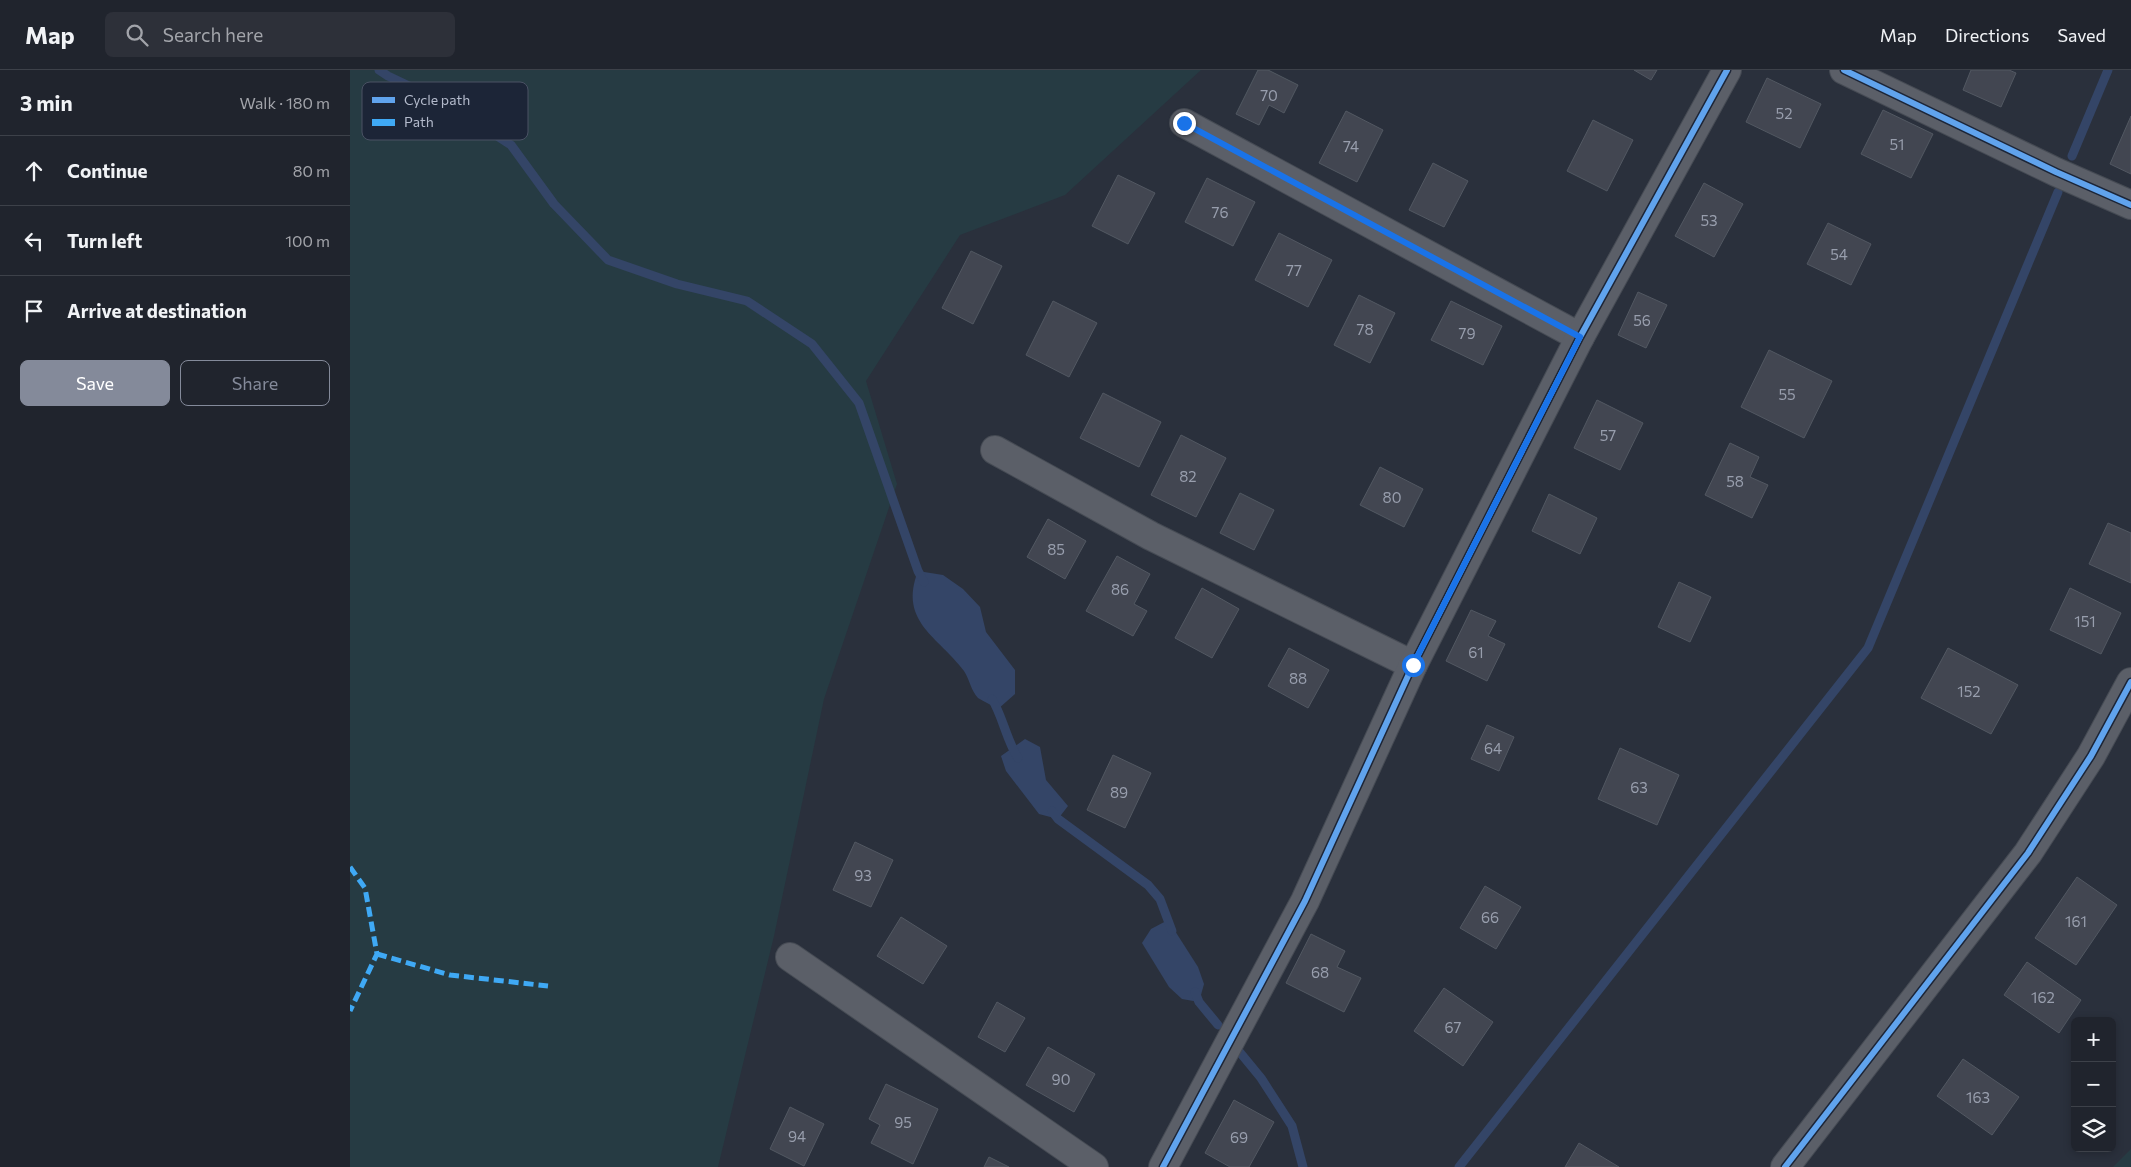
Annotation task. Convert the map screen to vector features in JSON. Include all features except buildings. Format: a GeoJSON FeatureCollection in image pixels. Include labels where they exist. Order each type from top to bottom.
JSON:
{"type":"FeatureCollection","features":[{"type":"Feature","properties":{"kind":"street"},"geometry":{"type":"LineString","coordinates":[[1163,1167],[1305,901],[1413,665],[1580,337],[1727,70]]}},
{"type":"Feature","properties":{"kind":"street"},"geometry":{"type":"LineString","coordinates":[[1844,70],[2131,205]]}},
{"type":"Feature","properties":{"kind":"street"},"geometry":{"type":"LineString","coordinates":[[1184,123],[1580,337]]}},
{"type":"Feature","properties":{"kind":"street"},"geometry":{"type":"LineString","coordinates":[[995,450],[1151,536],[1413,665]]}},
{"type":"Feature","properties":{"kind":"street"},"geometry":{"type":"LineString","coordinates":[[1785,1167],[2028,853],[2091,756],[2131,682]]}},
{"type":"Feature","properties":{"kind":"street"},"geometry":{"type":"LineString","coordinates":[[790,956],[1094,1167]]}},
{"type":"Feature","properties":{"kind":"shaded area"},"geometry":{"type":"Polygon","coordinates":[[[350,70],[1201,70],[1065,195],[960,235],[866,381],[897,484],[824,699],[774,936],[718,1167],[350,1167],[350,70]]]}},
{"type":"Feature","properties":{"kind":"shaded area"},"geometry":{"type":"Polygon","coordinates":[[[2131,1149],[2131,1167],[2113,1167],[2131,1149]]]}},
{"type":"Feature","properties":{"kind":"water"},"geometry":{"type":"Polygon","coordinates":[[[918,571],[943,575],[963,589],[980,607],[986,632],[1015,670],[1015,694],[998,709],[978,698],[964,671],[933,638],[917,616],[913,603],[913,589],[918,571]]]}},
{"type":"Feature","properties":{"kind":"water"},"geometry":{"type":"Polygon","coordinates":[[[1025,739],[1040,747],[1046,780],[1068,806],[1058,819],[1039,814],[1006,771],[1001,756],[1025,739]]]}},
{"type":"Feature","properties":{"kind":"water"},"geometry":{"type":"Polygon","coordinates":[[[1168,920],[1198,967],[1204,984],[1199,1002],[1182,999],[1169,987],[1142,943],[1151,929],[1168,920]]]}},
{"type":"Feature","properties":{"kind":"waterway"},"geometry":{"type":"LineString","coordinates":[[379,70],[401,82]]}},
{"type":"Feature","properties":{"kind":"waterway"},"geometry":{"type":"LineString","coordinates":[[2072,156],[2108,70]]}},
{"type":"Feature","properties":{"kind":"waterway"},"geometry":{"type":"LineString","coordinates":[[503,140],[511,145],[554,204],[608,260],[677,284],[747,301],[812,344],[859,403],[918,571],[924,582]]}},
{"type":"Feature","properties":{"kind":"waterway"},"geometry":{"type":"LineString","coordinates":[[1459,1167],[1868,648],[2058,192]]}},
{"type":"Feature","properties":{"kind":"waterway"},"geometry":{"type":"LineString","coordinates":[[992,699],[1018,758]]}},
{"type":"Feature","properties":{"kind":"waterway"},"geometry":{"type":"LineString","coordinates":[[1052,811],[1058,819],[1148,885],[1160,899],[1172,931]]}},
{"type":"Feature","properties":{"kind":"waterway"},"geometry":{"type":"LineString","coordinates":[[1195,992],[1199,1002],[1218,1025]]}},
{"type":"Feature","properties":{"kind":"waterway"},"geometry":{"type":"LineString","coordinates":[[1238,1050],[1261,1078],[1292,1126],[1303,1167]]}},
{"type":"Feature","properties":{"kind":"marked path"},"geometry":{"type":"LineString","coordinates":[[350,867],[365,888],[377,954],[350,1011]]}},
{"type":"Feature","properties":{"kind":"marked path"},"geometry":{"type":"LineString","coordinates":[[377,954],[450,975],[548,986]]}},
{"type":"Feature","properties":{"kind":"cycle path"},"geometry":{"type":"LineString","coordinates":[[1163,1167],[1305,901],[1413,665],[1580,337],[1727,70]]}},
{"type":"Feature","properties":{"kind":"cycle path"},"geometry":{"type":"LineString","coordinates":[[1844,70],[2056,172],[2131,205]]}},
{"type":"Feature","properties":{"kind":"cycle path"},"geometry":{"type":"LineString","coordinates":[[1785,1167],[2028,853],[2091,756],[2131,682]]}},
{"type":"Feature","properties":{"kind":"route"},"geometry":{"type":"LineString","coordinates":[[1184,123],[1580,337],[1413,665]]}}]}
